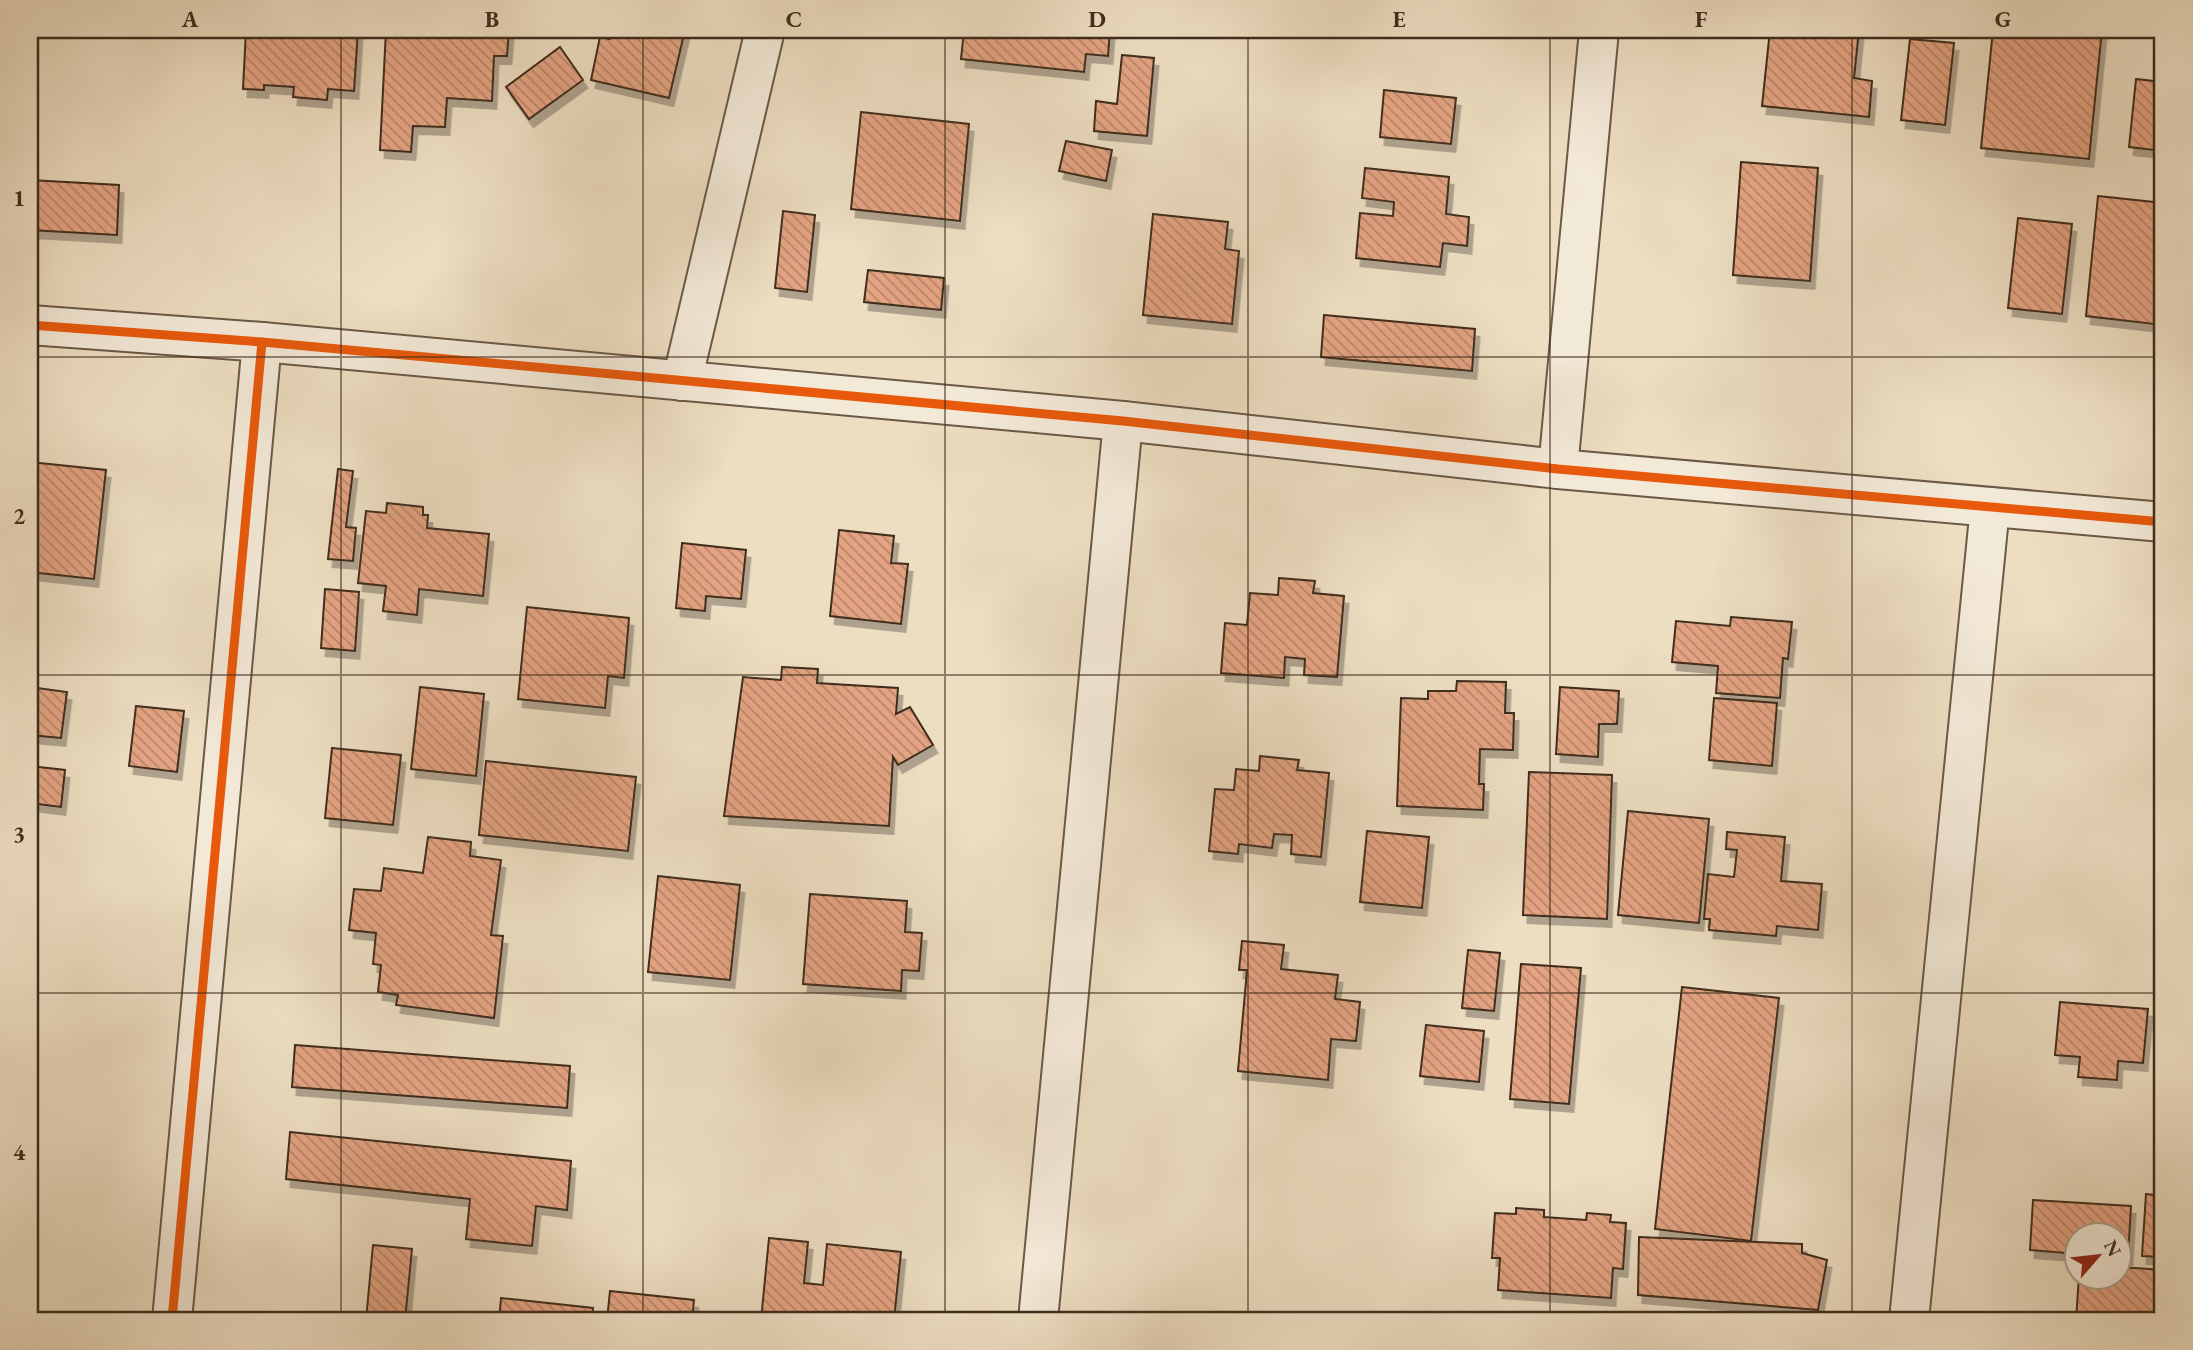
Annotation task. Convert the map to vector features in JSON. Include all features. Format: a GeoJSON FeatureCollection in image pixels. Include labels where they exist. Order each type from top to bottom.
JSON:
{"type":"FeatureCollection","features":[{"type":"Feature","properties":{"kind":"street"},"geometry":{"type":"LineString","coordinates":[[682,381],[765,30]]}},
{"type":"Feature","properties":{"kind":"street"},"geometry":{"type":"LineString","coordinates":[[1558,469],[1599,30]]}},
{"type":"Feature","properties":{"kind":"street"},"geometry":{"type":"LineString","coordinates":[[30,325],[262,342],[1123,421],[1558,469],[2163,522]]}},
{"type":"Feature","properties":{"kind":"street"},"geometry":{"type":"LineString","coordinates":[[172,1320],[262,342]]}},
{"type":"Feature","properties":{"kind":"street"},"geometry":{"type":"LineString","coordinates":[[1038,1320],[1123,421]]}},
{"type":"Feature","properties":{"kind":"street"},"geometry":{"type":"LineString","coordinates":[[1909,1320],[1990,507]]}},
{"type":"Feature","properties":{"kind":"building"},"geometry":{"type":"Polygon","coordinates":[[[246,30],[358,30],[354,91],[328,89],[327,100],[293,97],[294,87],[264,85],[264,90],[243,89],[246,30]]]}},
{"type":"Feature","properties":{"kind":"building"},"geometry":{"type":"Polygon","coordinates":[[[386,30],[509,30],[507,56],[494,56],[492,101],[447,98],[445,127],[413,126],[411,152],[380,150],[386,30]]]}},
{"type":"Feature","properties":{"kind":"building"},"geometry":{"type":"Polygon","coordinates":[[[612,30],[685,30],[669,98],[591,80],[600,37],[610,39],[612,30]]]}},
{"type":"Feature","properties":{"kind":"building"},"geometry":{"type":"Polygon","coordinates":[[[964,30],[1110,30],[1108,56],[1086,54],[1084,72],[961,59],[964,30]]]}},
{"type":"Feature","properties":{"kind":"building"},"geometry":{"type":"Polygon","coordinates":[[[1770,30],[1859,30],[1854,78],[1872,81],[1869,117],[1762,106],[1770,30]]]}},
{"type":"Feature","properties":{"kind":"building"},"geometry":{"type":"Polygon","coordinates":[[[1993,30],[2102,30],[2089,159],[1981,148],[1993,30]]]}},
{"type":"Feature","properties":{"kind":"building"},"geometry":{"type":"Polygon","coordinates":[[[1910,39],[1954,43],[1945,125],[1901,120],[1910,39]]]}},
{"type":"Feature","properties":{"kind":"building"},"geometry":{"type":"Polygon","coordinates":[[[560,47],[583,80],[529,119],[506,87],[560,47]]]}},
{"type":"Feature","properties":{"kind":"building"},"geometry":{"type":"Polygon","coordinates":[[[1122,55],[1154,58],[1147,136],[1094,131],[1096,101],[1117,104],[1122,55]]]}},
{"type":"Feature","properties":{"kind":"building"},"geometry":{"type":"Polygon","coordinates":[[[2136,79],[2163,82],[2163,151],[2129,147],[2136,79]]]}},
{"type":"Feature","properties":{"kind":"building"},"geometry":{"type":"Polygon","coordinates":[[[1384,90],[1456,98],[1451,144],[1380,137],[1384,90]]]}},
{"type":"Feature","properties":{"kind":"building"},"geometry":{"type":"Polygon","coordinates":[[[861,112],[969,124],[960,221],[851,209],[861,112]]]}},
{"type":"Feature","properties":{"kind":"building"},"geometry":{"type":"Polygon","coordinates":[[[1066,141],[1112,150],[1106,181],[1059,171],[1066,141]]]}},
{"type":"Feature","properties":{"kind":"building"},"geometry":{"type":"Polygon","coordinates":[[[1741,162],[1818,168],[1810,281],[1733,275],[1741,162]]]}},
{"type":"Feature","properties":{"kind":"building"},"geometry":{"type":"Polygon","coordinates":[[[1365,168],[1449,177],[1446,214],[1469,217],[1467,246],[1443,243],[1440,267],[1356,258],[1360,213],[1393,216],[1394,202],[1362,198],[1365,168]]]}},
{"type":"Feature","properties":{"kind":"building"},"geometry":{"type":"Polygon","coordinates":[[[30,180],[119,185],[117,235],[30,230],[30,180]]]}},
{"type":"Feature","properties":{"kind":"building"},"geometry":{"type":"Polygon","coordinates":[[[2098,196],[2163,203],[2163,239],[2154,324],[2086,316],[2098,196]]]}},
{"type":"Feature","properties":{"kind":"building"},"geometry":{"type":"Polygon","coordinates":[[[783,211],[815,215],[807,292],[775,288],[783,211]]]}},
{"type":"Feature","properties":{"kind":"building"},"geometry":{"type":"Polygon","coordinates":[[[1153,214],[1228,222],[1225,249],[1239,251],[1232,324],[1143,315],[1153,214]]]}},
{"type":"Feature","properties":{"kind":"building"},"geometry":{"type":"Polygon","coordinates":[[[2018,218],[2072,224],[2062,314],[2008,308],[2018,218]]]}},
{"type":"Feature","properties":{"kind":"building"},"geometry":{"type":"Polygon","coordinates":[[[868,270],[944,278],[941,310],[864,302],[868,270]]]}},
{"type":"Feature","properties":{"kind":"building"},"geometry":{"type":"Polygon","coordinates":[[[1324,315],[1475,329],[1472,371],[1321,357],[1324,315]]]}},
{"type":"Feature","properties":{"kind":"building"},"geometry":{"type":"Polygon","coordinates":[[[30,462],[106,470],[94,579],[30,572],[30,462]]]}},
{"type":"Feature","properties":{"kind":"building"},"geometry":{"type":"Polygon","coordinates":[[[338,469],[353,471],[346,527],[356,528],[353,561],[328,559],[338,469]]]}},
{"type":"Feature","properties":{"kind":"building"},"geometry":{"type":"Polygon","coordinates":[[[387,503],[423,507],[423,515],[428,515],[427,528],[489,534],[483,596],[419,589],[417,615],[383,611],[386,586],[358,583],[366,511],[386,513],[387,503]]]}},
{"type":"Feature","properties":{"kind":"building"},"geometry":{"type":"Polygon","coordinates":[[[839,530],[894,536],[891,563],[908,564],[901,624],[830,616],[839,530]]]}},
{"type":"Feature","properties":{"kind":"building"},"geometry":{"type":"Polygon","coordinates":[[[682,543],[746,550],[741,599],[706,596],[705,611],[676,608],[682,543]]]}},
{"type":"Feature","properties":{"kind":"building"},"geometry":{"type":"Polygon","coordinates":[[[1279,578],[1315,581],[1313,593],[1344,596],[1337,677],[1304,675],[1305,659],[1285,657],[1284,678],[1221,673],[1225,623],[1247,625],[1250,593],[1278,595],[1279,578]]]}},
{"type":"Feature","properties":{"kind":"building"},"geometry":{"type":"Polygon","coordinates":[[[325,589],[359,592],[355,651],[321,648],[325,589]]]}},
{"type":"Feature","properties":{"kind":"building"},"geometry":{"type":"Polygon","coordinates":[[[527,607],[629,618],[624,678],[608,676],[605,708],[518,699],[527,607]]]}},
{"type":"Feature","properties":{"kind":"building"},"geometry":{"type":"Polygon","coordinates":[[[1731,617],[1792,622],[1788,659],[1783,658],[1780,698],[1716,693],[1718,666],[1672,662],[1676,621],[1730,626],[1731,617]]]}},
{"type":"Feature","properties":{"kind":"building"},"geometry":{"type":"Polygon","coordinates":[[[782,667],[818,669],[817,683],[898,688],[896,714],[910,707],[933,745],[898,765],[893,757],[889,826],[724,816],[743,677],[781,680],[782,667]]]}},
{"type":"Feature","properties":{"kind":"building"},"geometry":{"type":"Polygon","coordinates":[[[1457,681],[1506,682],[1505,713],[1514,713],[1513,750],[1480,749],[1479,784],[1484,784],[1483,810],[1397,806],[1401,698],[1428,699],[1428,691],[1456,691],[1457,681]]]}},
{"type":"Feature","properties":{"kind":"building"},"geometry":{"type":"Polygon","coordinates":[[[30,687],[67,692],[61,738],[30,735],[30,687]]]}},
{"type":"Feature","properties":{"kind":"building"},"geometry":{"type":"Polygon","coordinates":[[[420,687],[484,694],[476,776],[411,769],[420,687]]]}},
{"type":"Feature","properties":{"kind":"building"},"geometry":{"type":"Polygon","coordinates":[[[1560,687],[1619,691],[1617,724],[1599,724],[1598,757],[1556,754],[1560,687]]]}},
{"type":"Feature","properties":{"kind":"building"},"geometry":{"type":"Polygon","coordinates":[[[1714,698],[1777,703],[1772,766],[1709,760],[1714,698]]]}},
{"type":"Feature","properties":{"kind":"building"},"geometry":{"type":"Polygon","coordinates":[[[136,706],[184,711],[177,772],[129,766],[136,706]]]}},
{"type":"Feature","properties":{"kind":"building"},"geometry":{"type":"Polygon","coordinates":[[[332,748],[401,755],[393,825],[325,818],[332,748]]]}},
{"type":"Feature","properties":{"kind":"building"},"geometry":{"type":"Polygon","coordinates":[[[1260,756],[1299,760],[1297,770],[1329,773],[1321,857],[1291,854],[1292,835],[1274,834],[1272,848],[1239,844],[1238,854],[1209,851],[1215,789],[1234,790],[1236,769],[1259,771],[1260,756]]]}},
{"type":"Feature","properties":{"kind":"building"},"geometry":{"type":"Polygon","coordinates":[[[486,761],[636,777],[628,851],[479,835],[486,761]]]}},
{"type":"Feature","properties":{"kind":"building"},"geometry":{"type":"Polygon","coordinates":[[[30,766],[65,770],[61,807],[30,803],[30,766]]]}},
{"type":"Feature","properties":{"kind":"building"},"geometry":{"type":"Polygon","coordinates":[[[1529,772],[1612,775],[1607,919],[1523,915],[1529,772]]]}},
{"type":"Feature","properties":{"kind":"building"},"geometry":{"type":"Polygon","coordinates":[[[1628,811],[1709,819],[1699,923],[1618,915],[1628,811]]]}},
{"type":"Feature","properties":{"kind":"building"},"geometry":{"type":"Polygon","coordinates":[[[1367,831],[1429,837],[1422,908],[1360,902],[1367,831]]]}},
{"type":"Feature","properties":{"kind":"building"},"geometry":{"type":"Polygon","coordinates":[[[1727,832],[1785,837],[1781,881],[1822,884],[1818,930],[1777,926],[1776,936],[1709,930],[1710,919],[1704,919],[1708,874],[1734,877],[1737,850],[1726,849],[1727,832]]]}},
{"type":"Feature","properties":{"kind":"building"},"geometry":{"type":"Polygon","coordinates":[[[428,837],[471,842],[470,856],[501,860],[491,935],[503,936],[494,1018],[396,1005],[398,995],[378,992],[381,965],[373,964],[376,933],[349,930],[354,889],[381,891],[384,868],[423,873],[428,837]]]}},
{"type":"Feature","properties":{"kind":"building"},"geometry":{"type":"Polygon","coordinates":[[[658,876],[740,885],[730,980],[648,972],[658,876]]]}},
{"type":"Feature","properties":{"kind":"building"},"geometry":{"type":"Polygon","coordinates":[[[810,894],[907,901],[905,932],[922,933],[919,971],[902,970],[901,991],[803,984],[810,894]]]}},
{"type":"Feature","properties":{"kind":"building"},"geometry":{"type":"Polygon","coordinates":[[[1242,941],[1284,945],[1281,969],[1338,975],[1335,999],[1360,1002],[1356,1041],[1331,1039],[1328,1080],[1238,1071],[1247,970],[1239,970],[1242,941]]]}},
{"type":"Feature","properties":{"kind":"building"},"geometry":{"type":"Polygon","coordinates":[[[1468,950],[1500,953],[1494,1011],[1462,1008],[1468,950]]]}},
{"type":"Feature","properties":{"kind":"building"},"geometry":{"type":"Polygon","coordinates":[[[1521,964],[1581,968],[1569,1104],[1510,1099],[1521,964]]]}},
{"type":"Feature","properties":{"kind":"building"},"geometry":{"type":"Polygon","coordinates":[[[1682,987],[1779,998],[1751,1241],[1655,1229],[1682,987]]]}},
{"type":"Feature","properties":{"kind":"building"},"geometry":{"type":"Polygon","coordinates":[[[2060,1002],[2148,1009],[2143,1063],[2118,1061],[2117,1080],[2078,1077],[2080,1057],[2055,1055],[2060,1002]]]}},
{"type":"Feature","properties":{"kind":"building"},"geometry":{"type":"Polygon","coordinates":[[[1426,1025],[1484,1031],[1479,1082],[1420,1076],[1426,1025]]]}},
{"type":"Feature","properties":{"kind":"building"},"geometry":{"type":"Polygon","coordinates":[[[295,1045],[570,1066],[567,1108],[292,1087],[295,1045]]]}},
{"type":"Feature","properties":{"kind":"building"},"geometry":{"type":"Polygon","coordinates":[[[290,1132],[571,1161],[567,1210],[536,1206],[532,1246],[466,1239],[470,1199],[286,1179],[290,1132]]]}},
{"type":"Feature","properties":{"kind":"building"},"geometry":{"type":"Polygon","coordinates":[[[2146,1194],[2163,1196],[2163,1257],[2142,1256],[2146,1194]]]}},
{"type":"Feature","properties":{"kind":"building"},"geometry":{"type":"Polygon","coordinates":[[[2033,1200],[2131,1206],[2130,1220],[2064,1220],[2064,1253],[2030,1250],[2033,1200]]]}},
{"type":"Feature","properties":{"kind":"building"},"geometry":{"type":"Polygon","coordinates":[[[1516,1208],[1544,1210],[1544,1217],[1586,1220],[1587,1213],[1611,1215],[1610,1222],[1626,1223],[1623,1269],[1613,1268],[1611,1298],[1498,1290],[1500,1258],[1492,1258],[1495,1213],[1516,1214],[1516,1208]]]}},
{"type":"Feature","properties":{"kind":"building"},"geometry":{"type":"Polygon","coordinates":[[[1639,1237],[1802,1244],[1802,1253],[1827,1260],[1818,1310],[1638,1295],[1639,1237]]]}},
{"type":"Feature","properties":{"kind":"building"},"geometry":{"type":"Polygon","coordinates":[[[769,1238],[808,1242],[804,1283],[823,1285],[827,1244],[901,1252],[894,1320],[761,1320],[769,1238]]]}},
{"type":"Feature","properties":{"kind":"building"},"geometry":{"type":"Polygon","coordinates":[[[373,1245],[412,1249],[405,1320],[366,1320],[373,1245]]]}},
{"type":"Feature","properties":{"kind":"building"},"geometry":{"type":"Polygon","coordinates":[[[2134,1268],[2163,1270],[2163,1320],[2076,1320],[2078,1290],[2134,1290],[2134,1268]]]}},
{"type":"Feature","properties":{"kind":"building"},"geometry":{"type":"Polygon","coordinates":[[[610,1291],[694,1300],[692,1320],[607,1320],[610,1291]]]}},
{"type":"Feature","properties":{"kind":"building"},"geometry":{"type":"Polygon","coordinates":[[[501,1298],[593,1308],[592,1320],[499,1320],[501,1298]]]}},
{"type":"Feature","properties":{"kind":"cycle path"},"geometry":{"type":"LineString","coordinates":[[30,325],[262,342],[1123,421],[1558,469],[2163,522]]}},
{"type":"Feature","properties":{"kind":"cycle path"},"geometry":{"type":"LineString","coordinates":[[172,1320],[262,342]]}}]}
